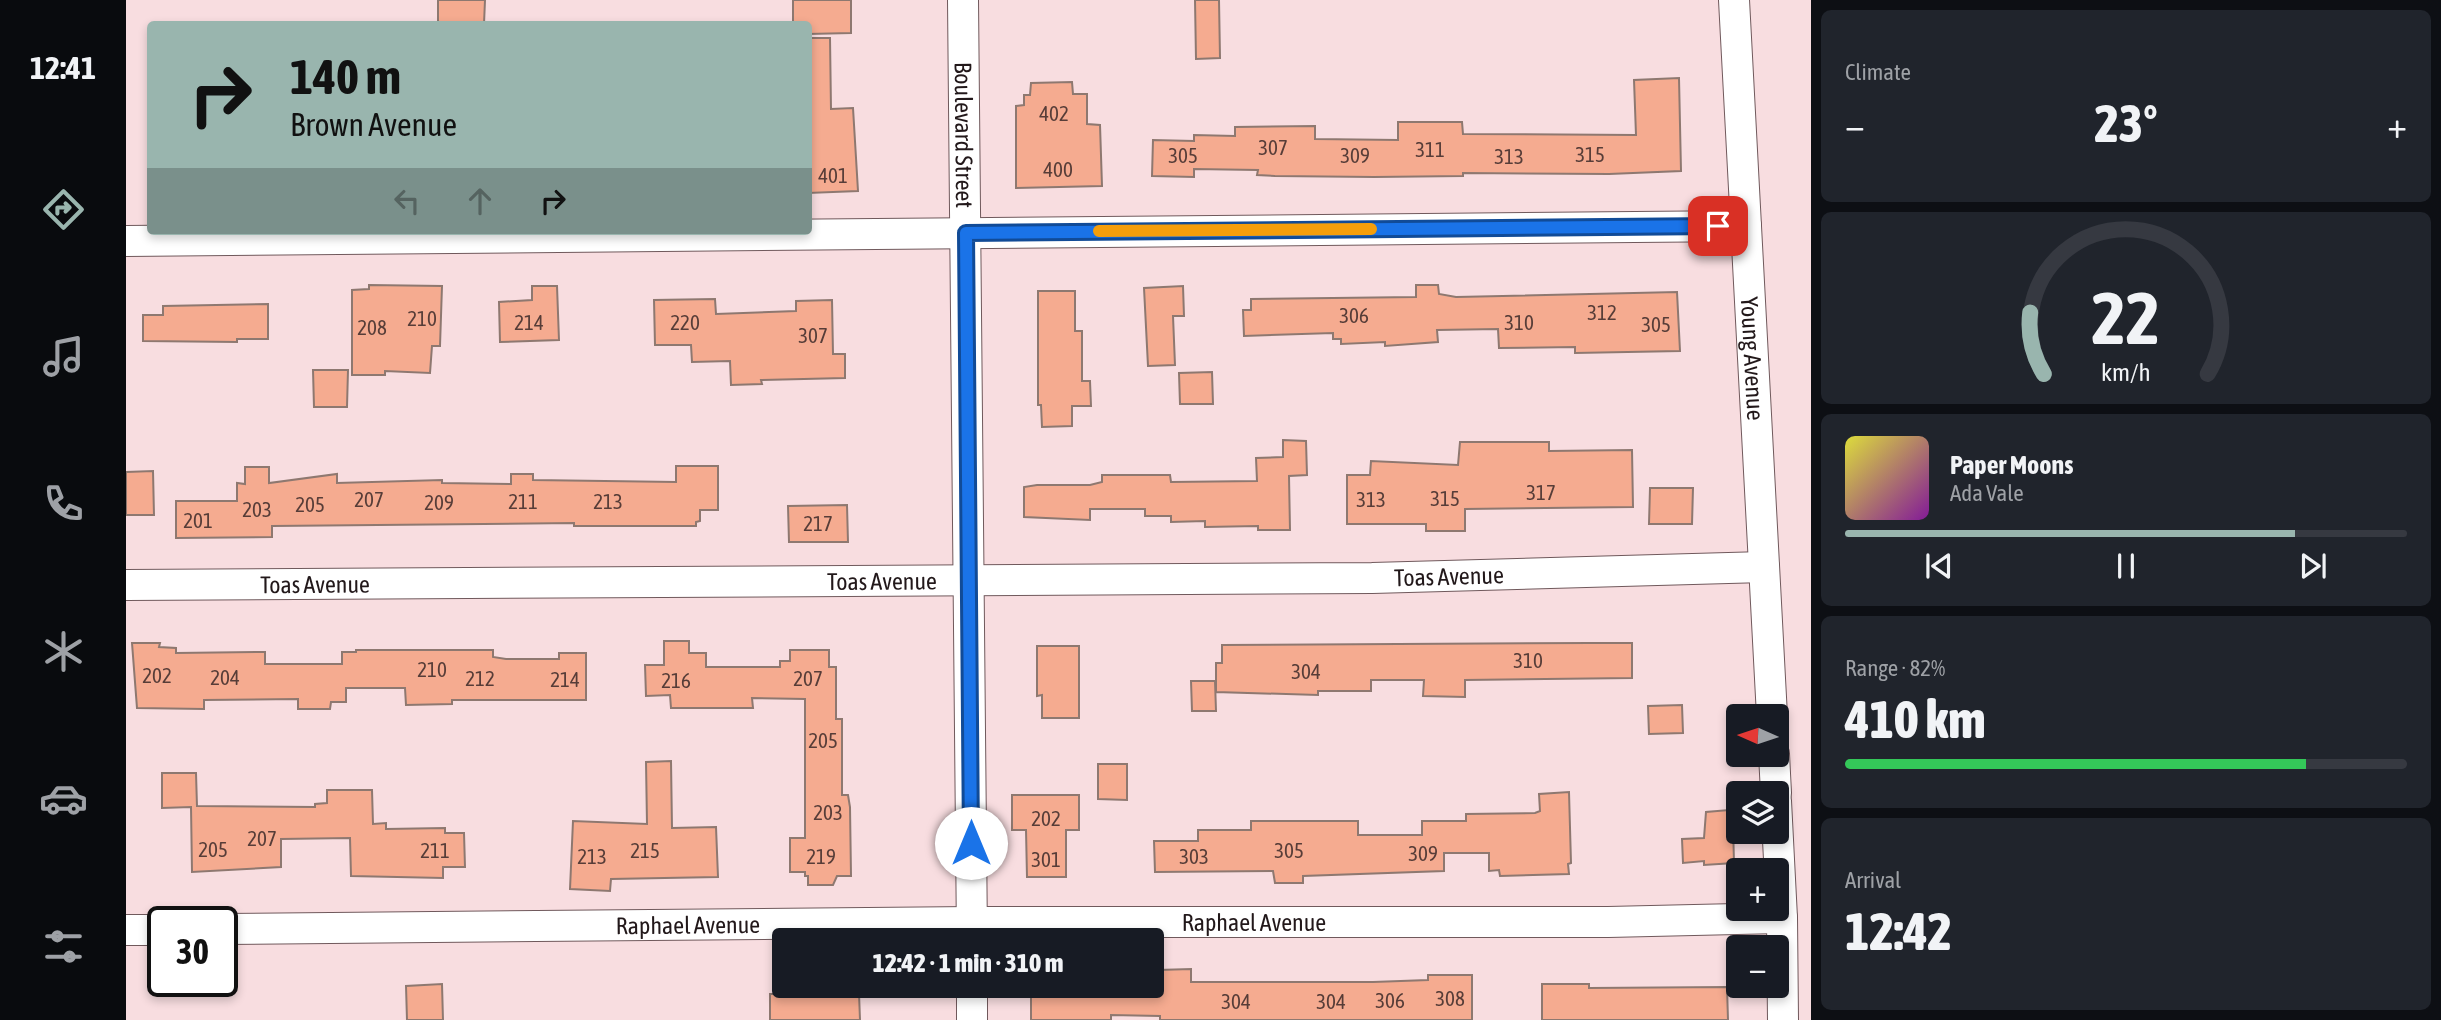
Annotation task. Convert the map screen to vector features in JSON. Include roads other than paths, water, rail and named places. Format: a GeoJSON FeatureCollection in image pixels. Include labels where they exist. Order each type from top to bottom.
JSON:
{"type":"FeatureCollection","features":[{"type":"Feature","properties":{"kind":"street","name":"Boulevard Street"},"geometry":{"type":"LineString","coordinates":[[963,0],[972,928]]}},
{"type":"Feature","properties":{"kind":"street","name":"Young Avenue"},"geometry":{"type":"LineString","coordinates":[[1734,0],[1771,704]]}},
{"type":"Feature","properties":{"kind":"street"},"geometry":{"type":"LineString","coordinates":[[812,234],[1746,226]]}},
{"type":"Feature","properties":{"kind":"street"},"geometry":{"type":"LineString","coordinates":[[126,241],[756,235]]}},
{"type":"Feature","properties":{"kind":"street","name":"Toas Avenue"},"geometry":{"type":"LineString","coordinates":[[126,585],[1372,578],[1764,567]]}},
{"type":"Feature","properties":{"kind":"street","name":"Raphael Avenue"},"geometry":{"type":"LineString","coordinates":[[1164,928],[1726,919]]}},
{"type":"Feature","properties":{"kind":"street"},"geometry":{"type":"LineString","coordinates":[[1782,921],[1783,1020]]}},
{"type":"Feature","properties":{"kind":"street","name":"Raphael Avenue"},"geometry":{"type":"LineString","coordinates":[[238,929],[772,930]]}},
{"type":"Feature","properties":{"kind":"street"},"geometry":{"type":"LineString","coordinates":[[126,930],[147,930]]}},
{"type":"Feature","properties":{"kind":"street"},"geometry":{"type":"LineString","coordinates":[[972,998],[972,1020]]}}]}
